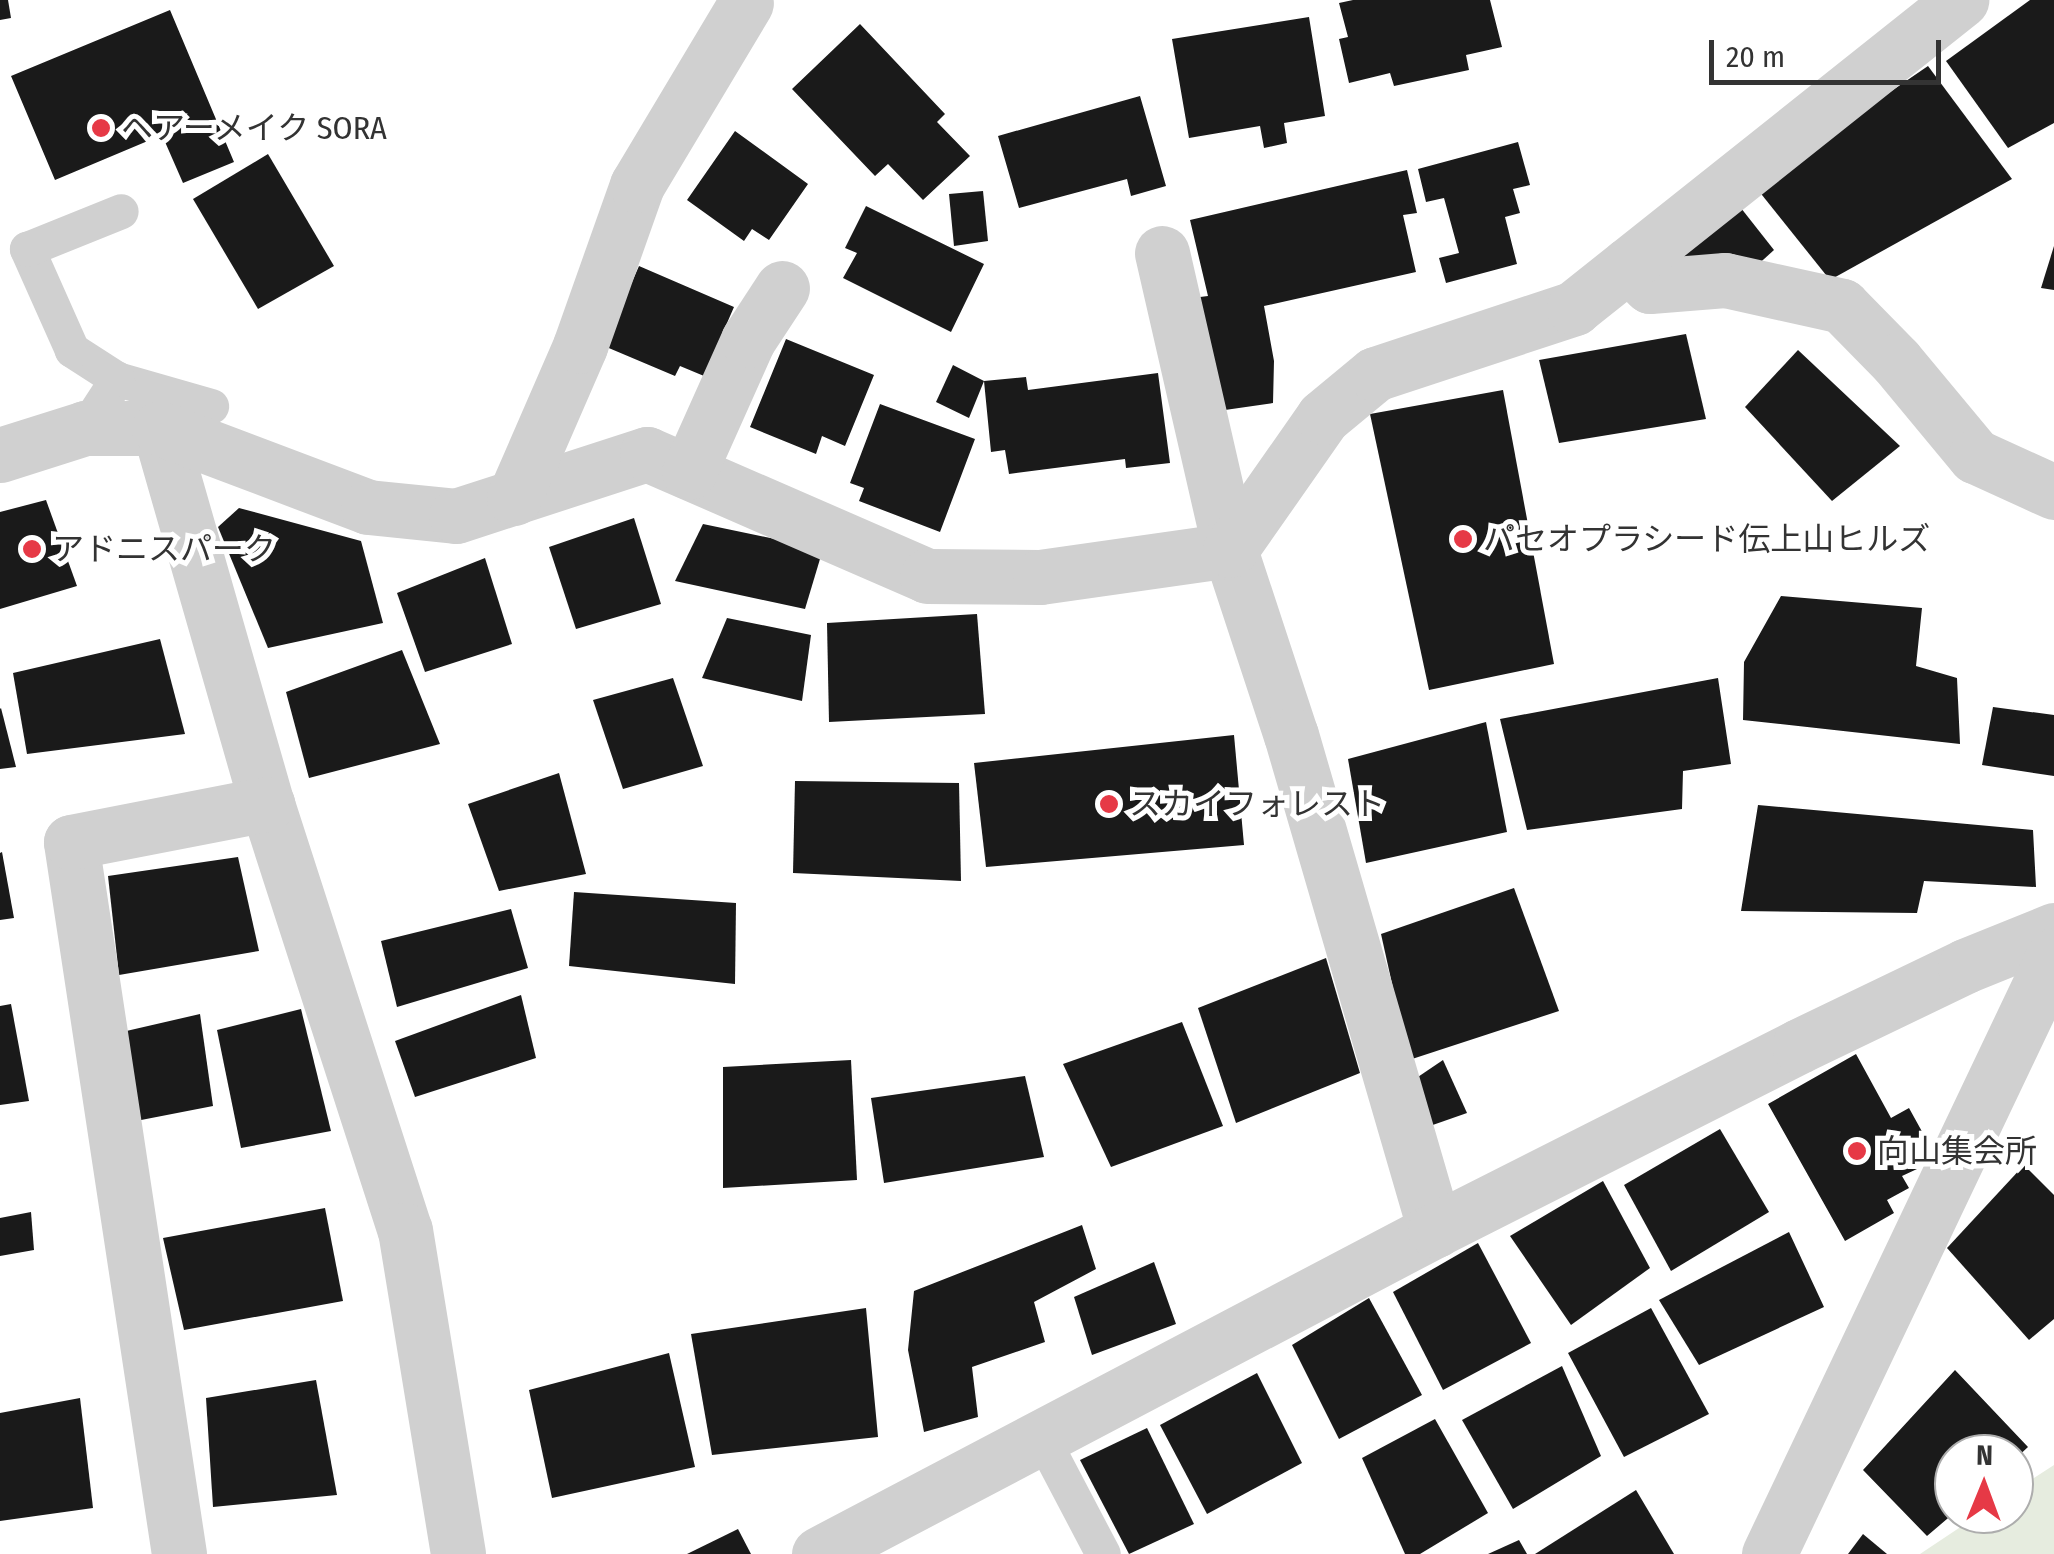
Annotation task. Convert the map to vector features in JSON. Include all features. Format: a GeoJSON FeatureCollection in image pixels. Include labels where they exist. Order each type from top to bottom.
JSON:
{"type":"FeatureCollection","features":[{"type":"Feature","properties":{"kind":"street"},"geometry":{"type":"LineString","coordinates":[[0,455],[85,428],[159,428],[368,507],[456,516],[647,454],[927,576],[1040,578],[1230,550],[1323,417],[1376,374],[1574,308],[1960,0]]}},
{"type":"Feature","properties":{"kind":"street"},"geometry":{"type":"LineString","coordinates":[[514,498],[580,346],[637,185],[746,3]]}},
{"type":"Feature","properties":{"kind":"street"},"geometry":{"type":"LineString","coordinates":[[1162,253],[1230,550],[1291,735],[1436,1230]]}},
{"type":"Feature","properties":{"kind":"street"},"geometry":{"type":"LineString","coordinates":[[1628,265],[1650,286],[1724,280],[1842,306],[1896,361],[1975,456],[2054,492]]}},
{"type":"Feature","properties":{"kind":"street"},"geometry":{"type":"LineString","coordinates":[[689,472],[748,340],[782,288]]}},
{"type":"Feature","properties":{"kind":"street"},"geometry":{"type":"LineString","coordinates":[[159,428],[267,804],[405,1230],[458,1554]]}},
{"type":"Feature","properties":{"kind":"street"},"geometry":{"type":"LineString","coordinates":[[179,1554],[71,842],[267,804]]}},
{"type":"Feature","properties":{"kind":"street"},"geometry":{"type":"LineString","coordinates":[[819,1554],[1436,1230],[1816,1038],[1965,966],[2054,930]]}},
{"type":"Feature","properties":{"kind":"street"},"geometry":{"type":"LineString","coordinates":[[1770,1554],[2050,978]]}},
{"type":"Feature","properties":{"kind":"lane"},"geometry":{"type":"LineString","coordinates":[[121,210],[28,249],[72,350],[117,379],[211,406]]}},
{"type":"Feature","properties":{"kind":"lane"},"geometry":{"type":"LineString","coordinates":[[85,428],[117,379]]}},
{"type":"Feature","properties":{"kind":"lane"},"geometry":{"type":"LineString","coordinates":[[1041,1436],[1103,1554]]}},
{"type":"Feature","properties":{"kind":"shaded area"},"geometry":{"type":"Polygon","coordinates":[[[2054,1465],[2054,1554],[1920,1554],[1950,1534],[2034,1534],[2034,1478],[2054,1465]]]}},
{"type":"Feature","properties":{"kind":"building"},"geometry":{"type":"Polygon","coordinates":[[[0,0],[8,0],[11,18],[0,20],[0,0]]]}},
{"type":"Feature","properties":{"kind":"building"},"geometry":{"type":"Polygon","coordinates":[[[1490,0],[1502,47],[1466,55],[1469,70],[1394,86],[1390,73],[1349,83],[1339,39],[1348,37],[1339,3],[1490,0]]]}},
{"type":"Feature","properties":{"kind":"building"},"geometry":{"type":"Polygon","coordinates":[[[2030,0],[2054,0],[2054,123],[2008,148],[1946,61],[2030,0]]]}},
{"type":"Feature","properties":{"kind":"building"},"geometry":{"type":"Polygon","coordinates":[[[170,10],[234,162],[183,183],[162,135],[55,180],[11,76],[170,10]]]}},
{"type":"Feature","properties":{"kind":"building"},"geometry":{"type":"Polygon","coordinates":[[[1309,17],[1325,116],[1284,123],[1287,143],[1264,148],[1260,126],[1189,138],[1172,39],[1309,17]]]}},
{"type":"Feature","properties":{"kind":"building"},"geometry":{"type":"Polygon","coordinates":[[[860,24],[945,114],[937,122],[970,156],[923,200],[888,164],[875,176],[792,89],[860,24]]]}},
{"type":"Feature","properties":{"kind":"building"},"geometry":{"type":"Polygon","coordinates":[[[1928,66],[2012,179],[1830,280],[1754,185],[1928,66]]]}},
{"type":"Feature","properties":{"kind":"building"},"geometry":{"type":"Polygon","coordinates":[[[1140,96],[1166,186],[1131,196],[1127,179],[1019,208],[998,136],[1140,96]]]}},
{"type":"Feature","properties":{"kind":"building"},"geometry":{"type":"Polygon","coordinates":[[[735,131],[808,184],[769,240],[752,229],[744,241],[687,200],[735,131]]]}},
{"type":"Feature","properties":{"kind":"building"},"geometry":{"type":"Polygon","coordinates":[[[1518,142],[1530,185],[1513,189],[1520,213],[1505,217],[1517,264],[1446,283],[1439,258],[1459,253],[1444,198],[1426,202],[1418,169],[1518,142]]]}},
{"type":"Feature","properties":{"kind":"building"},"geometry":{"type":"Polygon","coordinates":[[[268,154],[334,266],[258,309],[193,199],[268,154]]]}},
{"type":"Feature","properties":{"kind":"building"},"geometry":{"type":"Polygon","coordinates":[[[1407,170],[1417,213],[1403,215],[1416,272],[1264,306],[1274,361],[1273,403],[1218,411],[1200,297],[1208,296],[1190,220],[1407,170]]]}},
{"type":"Feature","properties":{"kind":"building"},"geometry":{"type":"Polygon","coordinates":[[[983,191],[988,241],[954,246],[949,194],[983,191]]]}},
{"type":"Feature","properties":{"kind":"building"},"geometry":{"type":"Polygon","coordinates":[[[1737,203],[1774,250],[1753,269],[1688,264],[1678,245],[1737,203]]]}},
{"type":"Feature","properties":{"kind":"building"},"geometry":{"type":"Polygon","coordinates":[[[866,206],[984,264],[951,332],[843,278],[857,253],[845,248],[866,206]]]}},
{"type":"Feature","properties":{"kind":"building"},"geometry":{"type":"Polygon","coordinates":[[[2054,246],[2054,290],[2041,288],[2054,246]]]}},
{"type":"Feature","properties":{"kind":"building"},"geometry":{"type":"Polygon","coordinates":[[[639,266],[734,307],[704,376],[680,366],[675,376],[604,346],[639,266]]]}},
{"type":"Feature","properties":{"kind":"building"},"geometry":{"type":"Polygon","coordinates":[[[1686,334],[1706,419],[1559,443],[1539,360],[1686,334]]]}},
{"type":"Feature","properties":{"kind":"building"},"geometry":{"type":"Polygon","coordinates":[[[786,339],[874,375],[845,446],[822,436],[816,454],[750,427],[786,339]]]}},
{"type":"Feature","properties":{"kind":"building"},"geometry":{"type":"Polygon","coordinates":[[[1798,350],[1900,446],[1832,501],[1745,407],[1798,350]]]}},
{"type":"Feature","properties":{"kind":"building"},"geometry":{"type":"Polygon","coordinates":[[[953,365],[984,381],[969,418],[936,402],[953,365]]]}},
{"type":"Feature","properties":{"kind":"building"},"geometry":{"type":"Polygon","coordinates":[[[1158,373],[1170,463],[1126,468],[1125,459],[1009,474],[1005,450],[991,452],[984,381],[1026,377],[1028,390],[1158,373]]]}},
{"type":"Feature","properties":{"kind":"building","name":"パセオプラシード伝上山ヒルズ"},"geometry":{"type":"Polygon","coordinates":[[[1503,390],[1554,664],[1429,690],[1370,414],[1503,390]]]}},
{"type":"Feature","properties":{"kind":"building"},"geometry":{"type":"Polygon","coordinates":[[[880,404],[975,439],[940,532],[859,501],[864,488],[850,483],[880,404]]]}},
{"type":"Feature","properties":{"kind":"building","name":"アドニスパーク"},"geometry":{"type":"Polygon","coordinates":[[[46,500],[77,586],[0,609],[0,512],[46,500]]]}},
{"type":"Feature","properties":{"kind":"building"},"geometry":{"type":"Polygon","coordinates":[[[239,508],[361,541],[383,623],[268,648],[218,527],[239,508]]]}},
{"type":"Feature","properties":{"kind":"building"},"geometry":{"type":"Polygon","coordinates":[[[634,518],[661,604],[576,629],[549,547],[634,518]]]}},
{"type":"Feature","properties":{"kind":"building"},"geometry":{"type":"Polygon","coordinates":[[[703,524],[823,549],[805,609],[675,581],[703,524]]]}},
{"type":"Feature","properties":{"kind":"building"},"geometry":{"type":"Polygon","coordinates":[[[485,558],[512,644],[425,672],[397,593],[485,558]]]}},
{"type":"Feature","properties":{"kind":"building"},"geometry":{"type":"Polygon","coordinates":[[[1781,596],[1922,608],[1916,666],[1957,678],[1960,744],[1743,720],[1744,662],[1781,596]]]}},
{"type":"Feature","properties":{"kind":"building"},"geometry":{"type":"Polygon","coordinates":[[[977,614],[985,714],[829,722],[827,623],[977,614]]]}},
{"type":"Feature","properties":{"kind":"building"},"geometry":{"type":"Polygon","coordinates":[[[727,618],[811,635],[802,701],[702,678],[727,618]]]}},
{"type":"Feature","properties":{"kind":"building"},"geometry":{"type":"Polygon","coordinates":[[[160,639],[185,734],[27,754],[13,673],[160,639]]]}},
{"type":"Feature","properties":{"kind":"building"},"geometry":{"type":"Polygon","coordinates":[[[402,650],[440,744],[309,778],[286,692],[402,650]]]}},
{"type":"Feature","properties":{"kind":"building"},"geometry":{"type":"Polygon","coordinates":[[[673,678],[703,766],[623,789],[593,700],[673,678]]]}},
{"type":"Feature","properties":{"kind":"building"},"geometry":{"type":"Polygon","coordinates":[[[1718,678],[1731,764],[1683,771],[1682,809],[1527,830],[1500,719],[1718,678]]]}},
{"type":"Feature","properties":{"kind":"building"},"geometry":{"type":"Polygon","coordinates":[[[1993,707],[2054,715],[2054,776],[1982,765],[1993,707]]]}},
{"type":"Feature","properties":{"kind":"building"},"geometry":{"type":"Polygon","coordinates":[[[0,709],[16,767],[0,769],[0,709]]]}},
{"type":"Feature","properties":{"kind":"building"},"geometry":{"type":"Polygon","coordinates":[[[1486,722],[1507,832],[1366,863],[1348,759],[1486,722]]]}},
{"type":"Feature","properties":{"kind":"building","name":"スカイフォレスト"},"geometry":{"type":"Polygon","coordinates":[[[1234,735],[1244,845],[986,867],[974,763],[1234,735]]]}},
{"type":"Feature","properties":{"kind":"building"},"geometry":{"type":"Polygon","coordinates":[[[559,773],[586,874],[499,891],[468,804],[559,773]]]}},
{"type":"Feature","properties":{"kind":"building"},"geometry":{"type":"Polygon","coordinates":[[[795,781],[959,783],[961,881],[793,873],[795,781]]]}},
{"type":"Feature","properties":{"kind":"building"},"geometry":{"type":"Polygon","coordinates":[[[1758,805],[2033,830],[2036,887],[1924,881],[1917,913],[1741,911],[1758,805]]]}},
{"type":"Feature","properties":{"kind":"building"},"geometry":{"type":"Polygon","coordinates":[[[0,853],[14,918],[0,920],[0,853]]]}},
{"type":"Feature","properties":{"kind":"building"},"geometry":{"type":"Polygon","coordinates":[[[238,857],[259,951],[119,975],[108,876],[238,857]]]}},
{"type":"Feature","properties":{"kind":"building"},"geometry":{"type":"Polygon","coordinates":[[[1514,888],[1559,1011],[1409,1060],[1381,934],[1514,888]]]}},
{"type":"Feature","properties":{"kind":"building"},"geometry":{"type":"Polygon","coordinates":[[[574,892],[736,903],[735,984],[569,966],[574,892]]]}},
{"type":"Feature","properties":{"kind":"building"},"geometry":{"type":"Polygon","coordinates":[[[511,909],[528,968],[397,1007],[381,941],[511,909]]]}},
{"type":"Feature","properties":{"kind":"building"},"geometry":{"type":"Polygon","coordinates":[[[1326,958],[1360,1073],[1236,1123],[1198,1008],[1326,958]]]}},
{"type":"Feature","properties":{"kind":"building"},"geometry":{"type":"Polygon","coordinates":[[[521,995],[536,1058],[415,1097],[395,1041],[521,995]]]}},
{"type":"Feature","properties":{"kind":"building"},"geometry":{"type":"Polygon","coordinates":[[[11,1004],[29,1101],[0,1105],[0,1006],[11,1004]]]}},
{"type":"Feature","properties":{"kind":"building"},"geometry":{"type":"Polygon","coordinates":[[[301,1009],[331,1131],[241,1148],[217,1030],[301,1009]]]}},
{"type":"Feature","properties":{"kind":"building"},"geometry":{"type":"Polygon","coordinates":[[[200,1014],[213,1106],[136,1121],[122,1032],[200,1014]]]}},
{"type":"Feature","properties":{"kind":"building"},"geometry":{"type":"Polygon","coordinates":[[[1182,1022],[1223,1126],[1111,1167],[1063,1064],[1182,1022]]]}},
{"type":"Feature","properties":{"kind":"building","name":"向山集会所"},"geometry":{"type":"Polygon","coordinates":[[[1856,1054],[1891,1118],[1909,1108],[1930,1146],[1910,1157],[1917,1169],[1902,1176],[1909,1188],[1887,1200],[1894,1213],[1845,1241],[1768,1104],[1856,1054]]]}},
{"type":"Feature","properties":{"kind":"building"},"geometry":{"type":"Polygon","coordinates":[[[851,1060],[857,1180],[723,1188],[723,1067],[851,1060]]]}},
{"type":"Feature","properties":{"kind":"building"},"geometry":{"type":"Polygon","coordinates":[[[1443,1060],[1467,1113],[1427,1127],[1409,1083],[1443,1060]]]}},
{"type":"Feature","properties":{"kind":"building"},"geometry":{"type":"Polygon","coordinates":[[[1025,1076],[1044,1157],[884,1183],[871,1098],[1025,1076]]]}},
{"type":"Feature","properties":{"kind":"building"},"geometry":{"type":"Polygon","coordinates":[[[1720,1129],[1769,1212],[1671,1271],[1624,1185],[1720,1129]]]}},
{"type":"Feature","properties":{"kind":"building"},"geometry":{"type":"Polygon","coordinates":[[[2024,1165],[2054,1195],[2054,1319],[2029,1340],[1947,1248],[2024,1165]]]}},
{"type":"Feature","properties":{"kind":"building"},"geometry":{"type":"Polygon","coordinates":[[[1603,1181],[1650,1268],[1571,1325],[1510,1236],[1603,1181]]]}},
{"type":"Feature","properties":{"kind":"building"},"geometry":{"type":"Polygon","coordinates":[[[325,1208],[343,1301],[184,1330],[163,1238],[325,1208]]]}},
{"type":"Feature","properties":{"kind":"building"},"geometry":{"type":"Polygon","coordinates":[[[31,1212],[34,1250],[0,1256],[0,1218],[31,1212]]]}},
{"type":"Feature","properties":{"kind":"building"},"geometry":{"type":"Polygon","coordinates":[[[1082,1225],[1096,1269],[1034,1302],[1045,1342],[972,1367],[978,1417],[924,1432],[908,1350],[914,1291],[1082,1225]]]}},
{"type":"Feature","properties":{"kind":"building"},"geometry":{"type":"Polygon","coordinates":[[[1789,1232],[1824,1307],[1699,1365],[1659,1300],[1789,1232]]]}},
{"type":"Feature","properties":{"kind":"building"},"geometry":{"type":"Polygon","coordinates":[[[1478,1243],[1531,1343],[1443,1390],[1393,1292],[1478,1243]]]}},
{"type":"Feature","properties":{"kind":"building"},"geometry":{"type":"Polygon","coordinates":[[[1154,1262],[1176,1324],[1092,1355],[1074,1297],[1154,1262]]]}},
{"type":"Feature","properties":{"kind":"building"},"geometry":{"type":"Polygon","coordinates":[[[1369,1298],[1422,1395],[1339,1439],[1292,1345],[1369,1298]]]}},
{"type":"Feature","properties":{"kind":"building"},"geometry":{"type":"Polygon","coordinates":[[[866,1308],[878,1437],[712,1455],[691,1334],[866,1308]]]}},
{"type":"Feature","properties":{"kind":"building"},"geometry":{"type":"Polygon","coordinates":[[[1651,1308],[1709,1414],[1624,1457],[1568,1353],[1651,1308]]]}},
{"type":"Feature","properties":{"kind":"building"},"geometry":{"type":"Polygon","coordinates":[[[669,1353],[695,1467],[552,1498],[529,1390],[669,1353]]]}},
{"type":"Feature","properties":{"kind":"building"},"geometry":{"type":"Polygon","coordinates":[[[1562,1366],[1601,1456],[1513,1509],[1462,1420],[1562,1366]]]}},
{"type":"Feature","properties":{"kind":"building"},"geometry":{"type":"Polygon","coordinates":[[[1955,1370],[2016,1434],[1934,1434],[1934,1530],[1927,1536],[1863,1470],[1955,1370]]]}},
{"type":"Feature","properties":{"kind":"building"},"geometry":{"type":"Polygon","coordinates":[[[1257,1373],[1302,1463],[1207,1514],[1160,1425],[1257,1373]]]}},
{"type":"Feature","properties":{"kind":"building"},"geometry":{"type":"Polygon","coordinates":[[[316,1380],[337,1495],[213,1507],[206,1398],[316,1380]]]}},
{"type":"Feature","properties":{"kind":"building"},"geometry":{"type":"Polygon","coordinates":[[[80,1398],[93,1508],[0,1521],[0,1413],[80,1398]]]}},
{"type":"Feature","properties":{"kind":"building"},"geometry":{"type":"Polygon","coordinates":[[[1435,1419],[1488,1513],[1420,1554],[1405,1554],[1362,1458],[1435,1419]]]}},
{"type":"Feature","properties":{"kind":"building"},"geometry":{"type":"Polygon","coordinates":[[[1147,1428],[1194,1524],[1129,1554],[1080,1460],[1147,1428]]]}},
{"type":"Feature","properties":{"kind":"building"},"geometry":{"type":"Polygon","coordinates":[[[1636,1490],[1674,1554],[1535,1554],[1636,1490]]]}},
{"type":"Feature","properties":{"kind":"building"},"geometry":{"type":"Polygon","coordinates":[[[738,1529],[751,1554],[687,1554],[738,1529]]]}},
{"type":"Feature","properties":{"kind":"building"},"geometry":{"type":"Polygon","coordinates":[[[1863,1534],[1887,1554],[1848,1554],[1863,1534]]]}},
{"type":"Feature","properties":{"kind":"building"},"geometry":{"type":"Polygon","coordinates":[[[1519,1540],[1527,1554],[1488,1554],[1519,1540]]]}},
{"type":"Feature","properties":{"kind":"place","name":"ヘアーメイク SORA"},"geometry":{"type":"Point","coordinates":[101,128]}},
{"type":"Feature","properties":{"kind":"place","name":"パセオプラシード伝上山ヒルズ"},"geometry":{"type":"Point","coordinates":[1463,539]}},
{"type":"Feature","properties":{"kind":"place","name":"アドニスパーク"},"geometry":{"type":"Point","coordinates":[32,549]}},
{"type":"Feature","properties":{"kind":"place","name":"スカイフォレスト"},"geometry":{"type":"Point","coordinates":[1109,804]}},
{"type":"Feature","properties":{"kind":"place","name":"向山集会所"},"geometry":{"type":"Point","coordinates":[1857,1151]}}]}
